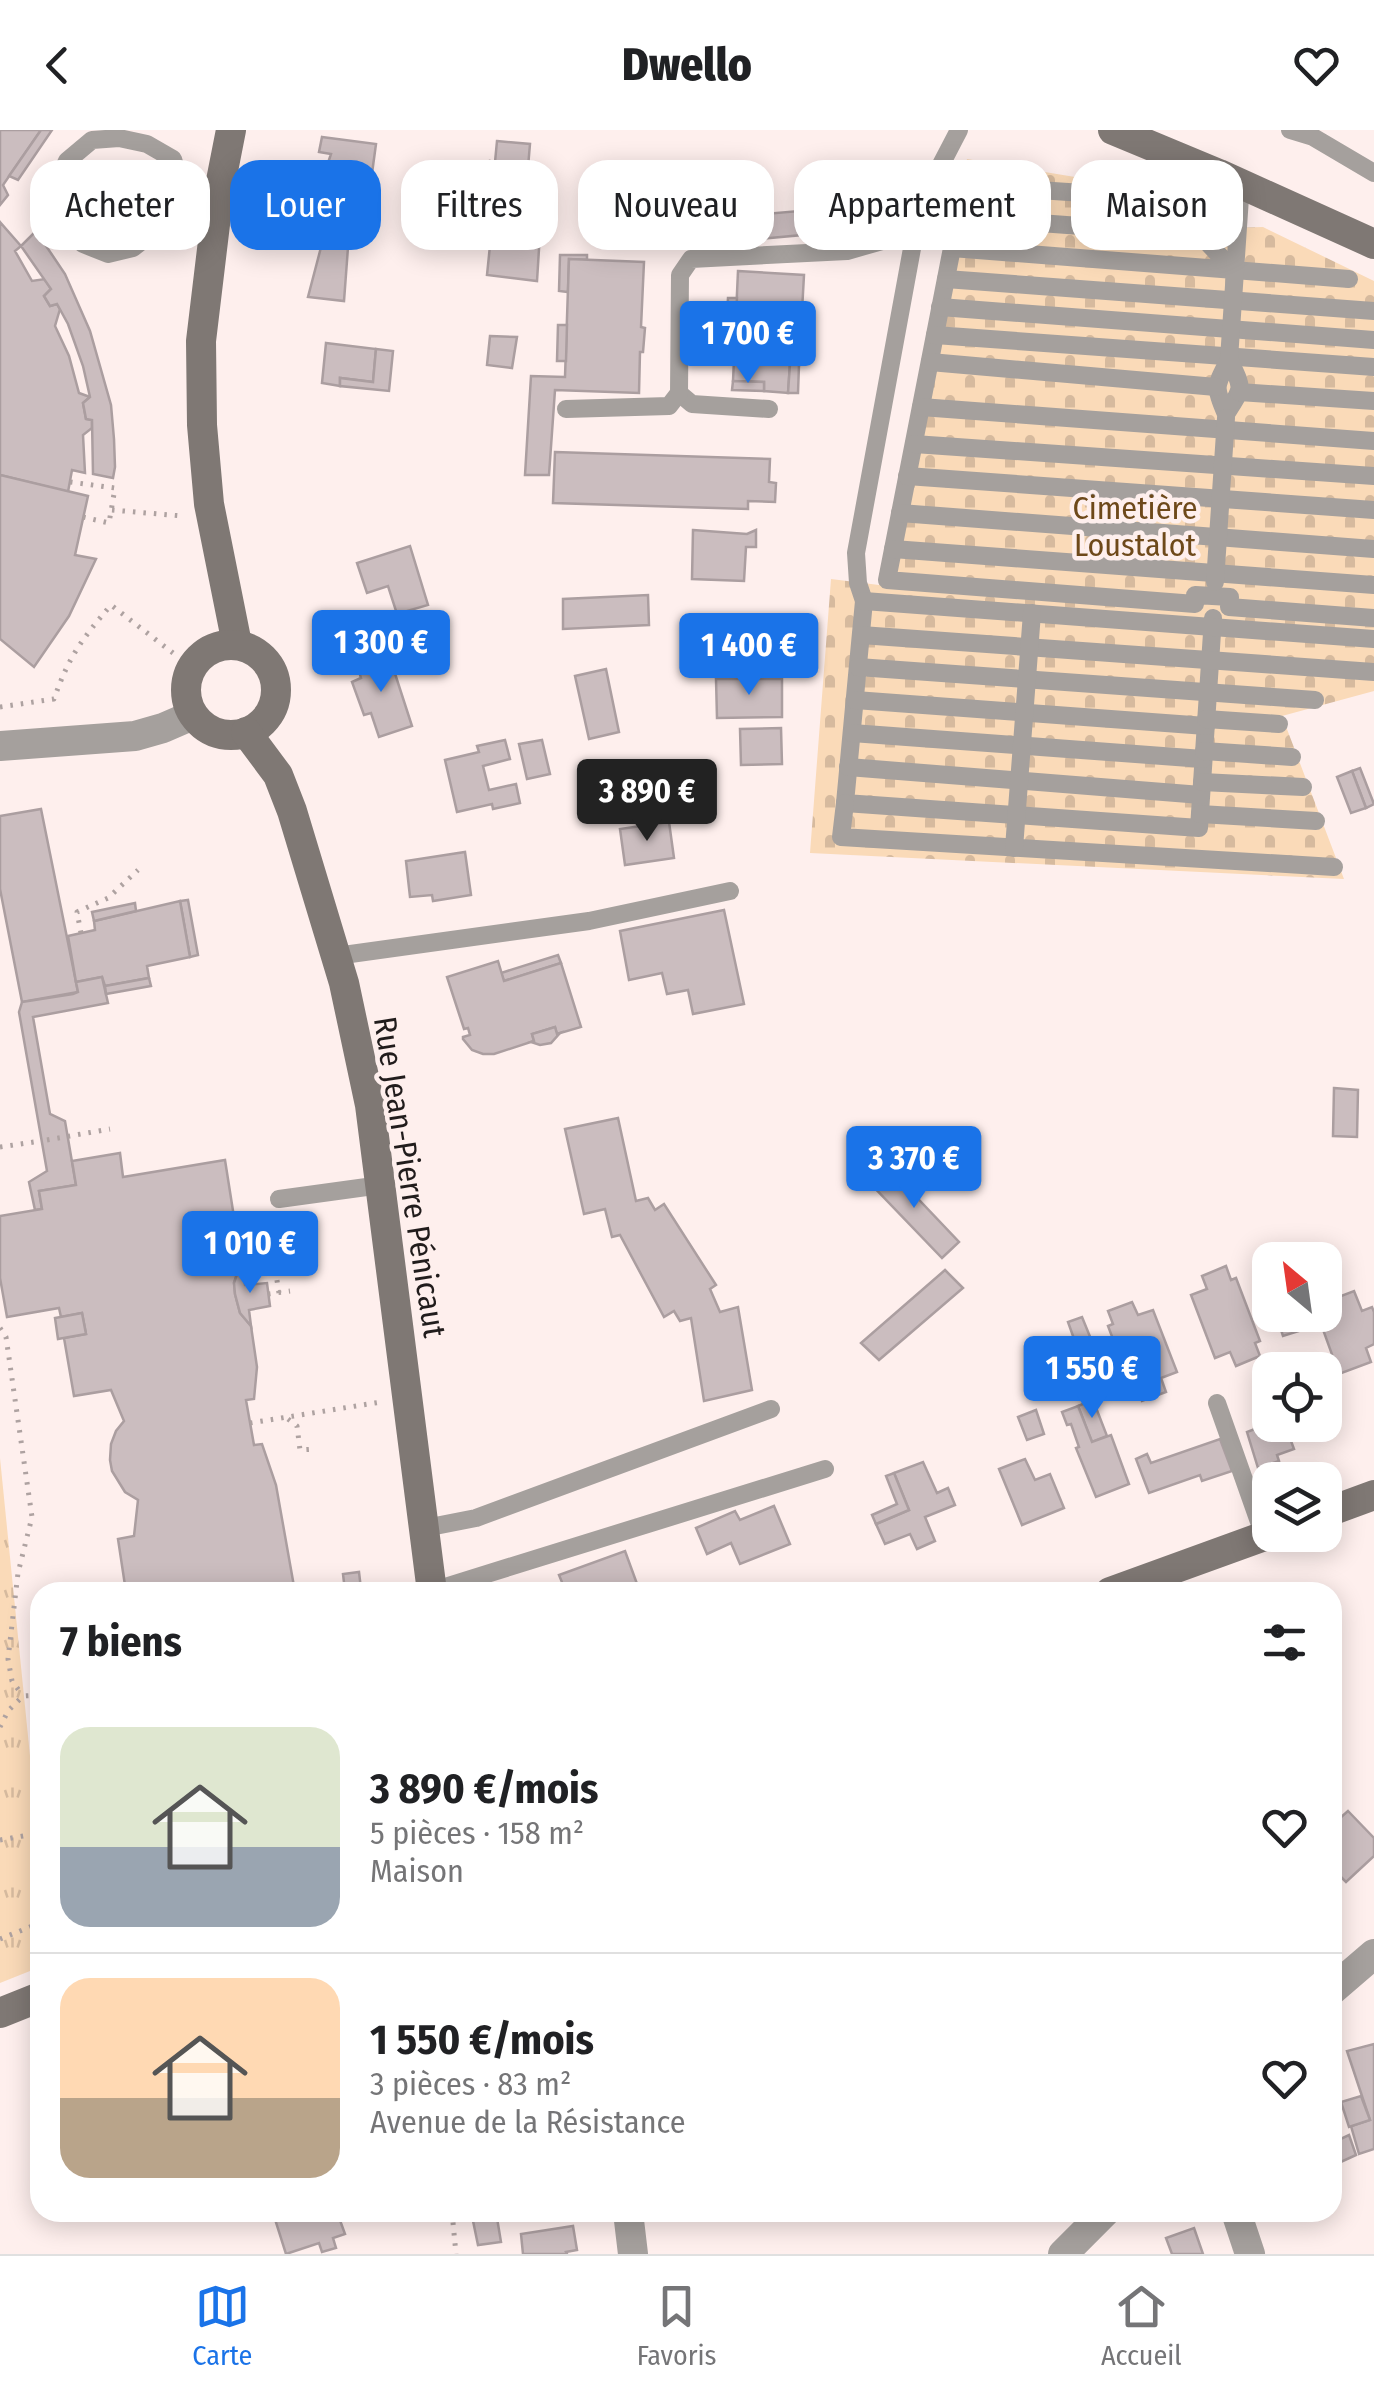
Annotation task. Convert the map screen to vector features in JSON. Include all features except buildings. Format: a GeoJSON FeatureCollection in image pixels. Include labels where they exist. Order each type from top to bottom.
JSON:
{"type":"FeatureCollection","features":[{"type":"Feature","properties":{"kind":"street"},"geometry":{"type":"LineString","coordinates":[[231,130],[219,191],[201,341],[202,425],[210,504],[237,644]]}},
{"type":"Feature","properties":{"kind":"street"},"geometry":{"type":"LineString","coordinates":[[1113,130],[1153,137],[1197,160]]}},
{"type":"Feature","properties":{"kind":"street"},"geometry":{"type":"LineString","coordinates":[[1243,184],[1374,244]]}},
{"type":"Feature","properties":{"kind":"street"},"geometry":{"type":"LineString","coordinates":[[237,644],[264,658],[276,685],[275,700],[259,725],[231,735],[216,733],[193,715],[186,696],[188,675],[198,657],[216,646],[237,644]]}},
{"type":"Feature","properties":{"kind":"street"},"geometry":{"type":"LineString","coordinates":[[0,746],[135,736],[193,715]]}},
{"type":"Feature","properties":{"kind":"street","name":"Rue Jean-Pierre Pénicaut"},"geometry":{"type":"LineString","coordinates":[[246,732],[278,775],[344,983],[370,1105],[431,1582]]}},
{"type":"Feature","properties":{"kind":"street"},"geometry":{"type":"LineString","coordinates":[[1342,1508],[1374,1496]]}},
{"type":"Feature","properties":{"kind":"street"},"geometry":{"type":"LineString","coordinates":[[1138,1582],[1252,1540]]}},
{"type":"Feature","properties":{"kind":"street"},"geometry":{"type":"LineString","coordinates":[[1342,1973],[1374,1954]]}},
{"type":"Feature","properties":{"kind":"street"},"geometry":{"type":"LineString","coordinates":[[0,2013],[30,2001]]}},
{"type":"Feature","properties":{"kind":"street"},"geometry":{"type":"LineString","coordinates":[[629,2222],[633,2254]]}},
{"type":"Feature","properties":{"kind":"street"},"geometry":{"type":"LineString","coordinates":[[1063,2254],[1095,2222]]}},
{"type":"Feature","properties":{"kind":"street"},"geometry":{"type":"LineString","coordinates":[[1239,2222],[1250,2254]]}},
{"type":"Feature","properties":{"kind":"lane"},"geometry":{"type":"LineString","coordinates":[[943,160],[958,130]]}},
{"type":"Feature","properties":{"kind":"lane"},"geometry":{"type":"LineString","coordinates":[[1290,130],[1313,137],[1374,173]]}},
{"type":"Feature","properties":{"kind":"lane"},"geometry":{"type":"LineString","coordinates":[[119,138],[147,144],[173,158],[180,182],[172,208],[156,230],[133,248],[108,254],[82,244],[64,226],[56,205],[57,182],[67,161],[92,140],[119,138]]}},
{"type":"Feature","properties":{"kind":"lane"},"geometry":{"type":"LineString","coordinates":[[210,189],[219,191]]}},
{"type":"Feature","properties":{"kind":"lane"},"geometry":{"type":"LineString","coordinates":[[566,408],[669,406],[679,393],[680,275],[691,259],[850,250]]}},
{"type":"Feature","properties":{"kind":"lane"},"geometry":{"type":"LineString","coordinates":[[912,250],[856,553],[861,635],[841,837],[1334,868]]}},
{"type":"Feature","properties":{"kind":"lane"},"geometry":{"type":"LineString","coordinates":[[952,250],[887,580],[1194,604],[1195,595],[1213,611]]}},
{"type":"Feature","properties":{"kind":"lane"},"geometry":{"type":"LineString","coordinates":[[976,250],[1349,279]]}},
{"type":"Feature","properties":{"kind":"lane"},"geometry":{"type":"LineString","coordinates":[[1215,250],[1235,272]]}},
{"type":"Feature","properties":{"kind":"lane"},"geometry":{"type":"LineString","coordinates":[[1226,422],[1216,388],[1229,358],[1236,250]]}},
{"type":"Feature","properties":{"kind":"lane"},"geometry":{"type":"LineString","coordinates":[[946,279],[1374,311]]}},
{"type":"Feature","properties":{"kind":"lane"},"geometry":{"type":"LineString","coordinates":[[940,308],[1374,340]]}},
{"type":"Feature","properties":{"kind":"lane"},"geometry":{"type":"LineString","coordinates":[[935,335],[1374,367]]}},
{"type":"Feature","properties":{"kind":"lane"},"geometry":{"type":"LineString","coordinates":[[1196,860],[1226,422],[1240,382],[1229,358]]}},
{"type":"Feature","properties":{"kind":"lane"},"geometry":{"type":"LineString","coordinates":[[930,362],[1216,388]]}},
{"type":"Feature","properties":{"kind":"lane"},"geometry":{"type":"LineString","coordinates":[[1239,392],[1374,401]]}},
{"type":"Feature","properties":{"kind":"lane"},"geometry":{"type":"LineString","coordinates":[[679,393],[692,404],[769,410]]}},
{"type":"Feature","properties":{"kind":"lane"},"geometry":{"type":"LineString","coordinates":[[921,407],[1226,422],[1374,441]]}},
{"type":"Feature","properties":{"kind":"lane"},"geometry":{"type":"LineString","coordinates":[[914,444],[1374,476]]}},
{"type":"Feature","properties":{"kind":"lane"},"geometry":{"type":"LineString","coordinates":[[907,476],[1374,510]]}},
{"type":"Feature","properties":{"kind":"lane"},"geometry":{"type":"LineString","coordinates":[[900,513],[1374,549]]}},
{"type":"Feature","properties":{"kind":"lane"},"geometry":{"type":"LineString","coordinates":[[894,548],[1374,585]]}},
{"type":"Feature","properties":{"kind":"lane"},"geometry":{"type":"LineString","coordinates":[[861,592],[1032,614],[1213,611],[1374,639]]}},
{"type":"Feature","properties":{"kind":"lane"},"geometry":{"type":"LineString","coordinates":[[1213,611],[1230,596],[1229,607],[1374,618]]}},
{"type":"Feature","properties":{"kind":"lane"},"geometry":{"type":"LineString","coordinates":[[1014,848],[1032,614]]}},
{"type":"Feature","properties":{"kind":"lane"},"geometry":{"type":"LineString","coordinates":[[861,635],[1374,672]]}},
{"type":"Feature","properties":{"kind":"lane"},"geometry":{"type":"LineString","coordinates":[[858,667],[1316,700]]}},
{"type":"Feature","properties":{"kind":"lane"},"geometry":{"type":"LineString","coordinates":[[855,700],[1206,723],[1279,724]]}},
{"type":"Feature","properties":{"kind":"lane"},"geometry":{"type":"LineString","coordinates":[[852,733],[1022,746],[1292,758]]}},
{"type":"Feature","properties":{"kind":"lane"},"geometry":{"type":"LineString","coordinates":[[848,767],[1019,780],[1316,821]]}},
{"type":"Feature","properties":{"kind":"lane"},"geometry":{"type":"LineString","coordinates":[[845,803],[1016,815],[1200,805],[1303,787]]}},
{"type":"Feature","properties":{"kind":"lane"},"geometry":{"type":"LineString","coordinates":[[336,956],[589,921],[730,891]]}},
{"type":"Feature","properties":{"kind":"lane"},"geometry":{"type":"LineString","coordinates":[[272,1202],[381,1185]]}},
{"type":"Feature","properties":{"kind":"lane"},"geometry":{"type":"LineString","coordinates":[[1217,1403],[1252,1495]]}},
{"type":"Feature","properties":{"kind":"lane"},"geometry":{"type":"LineString","coordinates":[[424,1528],[476,1518],[771,1409]]}},
{"type":"Feature","properties":{"kind":"lane"},"geometry":{"type":"LineString","coordinates":[[464,1582],[825,1468]]}},
{"type":"Feature","properties":{"kind":"path"},"geometry":{"type":"LineString","coordinates":[[70,482],[115,488],[109,523],[83,517]]}},
{"type":"Feature","properties":{"kind":"path"},"geometry":{"type":"LineString","coordinates":[[112,510],[182,516]]}},
{"type":"Feature","properties":{"kind":"path"},"geometry":{"type":"LineString","coordinates":[[0,708],[54,698],[74,651],[110,605],[174,653]]}},
{"type":"Feature","properties":{"kind":"path"},"geometry":{"type":"LineString","coordinates":[[81,933],[77,912],[108,898],[138,870]]}},
{"type":"Feature","properties":{"kind":"path"},"geometry":{"type":"LineString","coordinates":[[0,1147],[110,1129]]}},
{"type":"Feature","properties":{"kind":"path"},"geometry":{"type":"LineString","coordinates":[[272,1202],[279,1292]]}},
{"type":"Feature","properties":{"kind":"path"},"geometry":{"type":"LineString","coordinates":[[268,1294],[290,1291]]}},
{"type":"Feature","properties":{"kind":"path"},"geometry":{"type":"LineString","coordinates":[[0,1328],[6,1338],[32,1517],[18,1573],[8,1658],[12,1681],[23,1696]]}},
{"type":"Feature","properties":{"kind":"path"},"geometry":{"type":"LineString","coordinates":[[250,1422],[360,1406]]}},
{"type":"Feature","properties":{"kind":"path"},"geometry":{"type":"LineString","coordinates":[[286,1417],[297,1426],[300,1450],[315,1449]]}},
{"type":"Feature","properties":{"kind":"path"},"geometry":{"type":"LineString","coordinates":[[0,1726],[8,1711],[23,1696],[30,1696]]}},
{"type":"Feature","properties":{"kind":"path"},"geometry":{"type":"LineString","coordinates":[[0,1840],[30,1835]]}},
{"type":"Feature","properties":{"kind":"path"},"geometry":{"type":"LineString","coordinates":[[0,1939],[30,1928]]}},
{"type":"Feature","properties":{"kind":"path"},"geometry":{"type":"LineString","coordinates":[[453,2222],[456,2254]]}},
{"type":"Feature","properties":{"kind":"green space","name":"Cimetière Loustalot"},"geometry":{"type":"Polygon","coordinates":[[[1051,173],[1071,176],[1071,250],[1243,250],[1243,228],[1263,227],[1374,281],[1374,691],[1282,716],[1344,879],[810,853],[831,579],[879,585],[948,250],[1051,250],[1051,173]]]}},
{"type":"Feature","properties":{"kind":"green space"},"geometry":{"type":"Polygon","coordinates":[[[0,1458],[30,1756],[30,1971],[0,1983],[0,1458]]]}}]}
